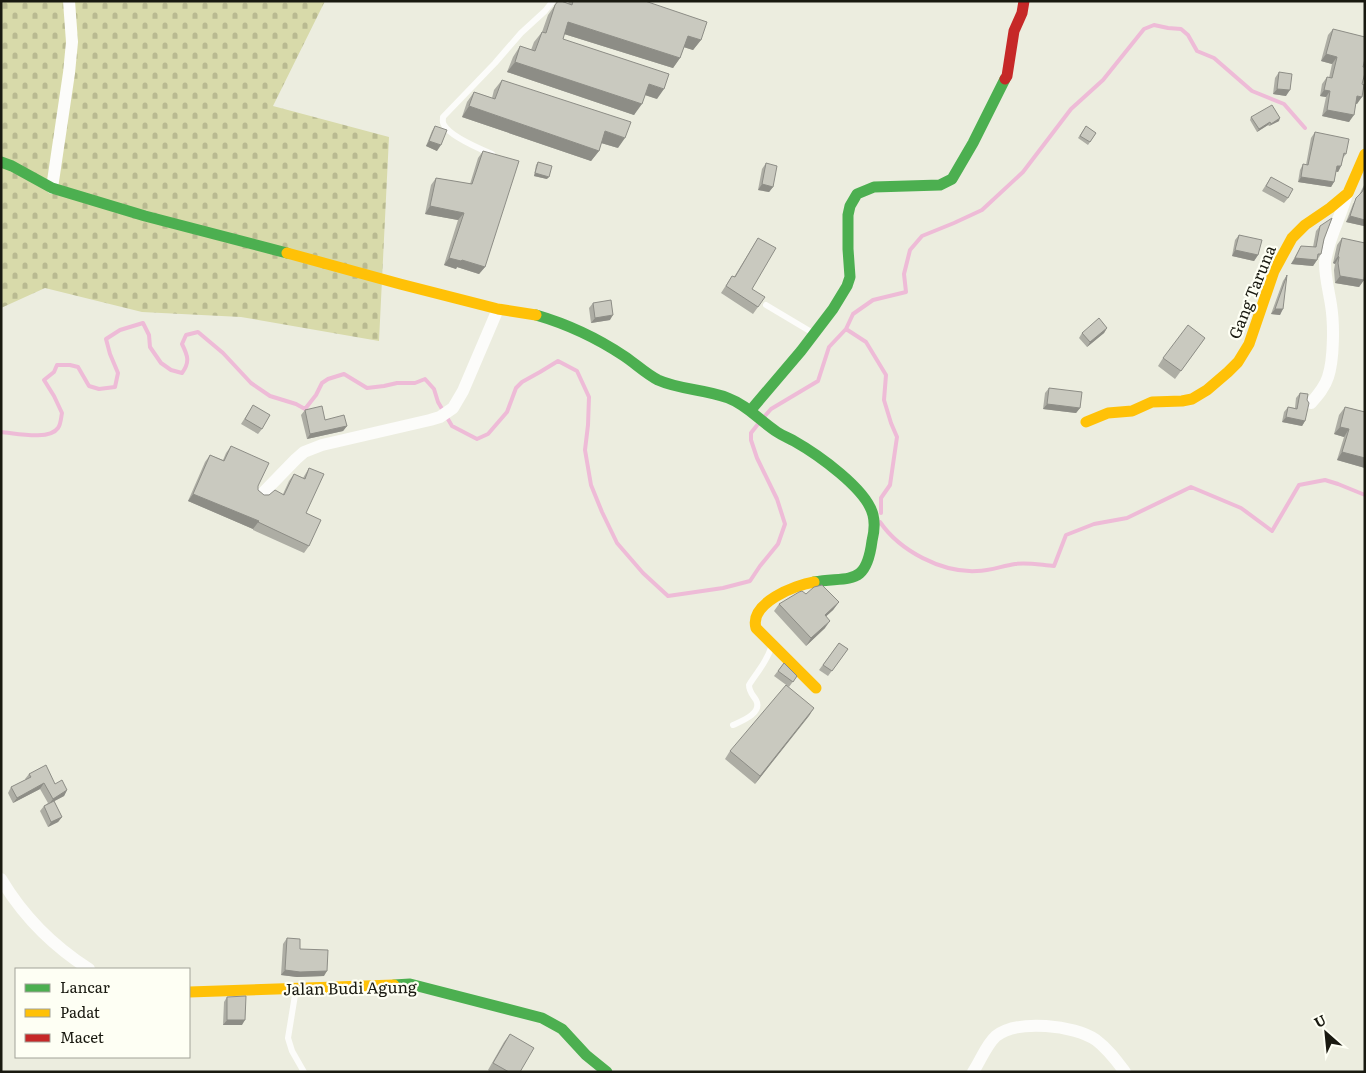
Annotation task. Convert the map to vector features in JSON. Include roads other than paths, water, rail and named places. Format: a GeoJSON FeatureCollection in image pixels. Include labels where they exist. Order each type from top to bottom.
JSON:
{"type":"FeatureCollection","features":[{"type":"Feature","properties":{"kind":"street"},"geometry":{"type":"LineString","coordinates":[[52,188],[72,42],[69,1]]}},
{"type":"Feature","properties":{"kind":"street"},"geometry":{"type":"LineString","coordinates":[[753,414],[773,384],[833,309],[849,281],[848,216],[850,206],[857,194],[862,190],[874,187],[940,185],[952,179],[1007,76],[1014,31],[1022,13],[1024,1]]}},
{"type":"Feature","properties":{"kind":"street","name":"Gang Taruna"},"geometry":{"type":"LineString","coordinates":[[1086,422],[1108,413],[1132,411],[1152,402],[1192,399],[1207,390],[1228,372],[1238,362],[1249,344],[1274,271],[1292,238],[1305,225],[1348,193],[1365,154]]}},
{"type":"Feature","properties":{"kind":"street"},"geometry":{"type":"LineString","coordinates":[[1,162],[52,188],[145,216],[498,309],[545,317],[571,326],[610,348],[657,380],[673,386],[726,397],[744,406],[774,430],[810,451],[842,476],[865,499],[872,513],[874,521],[870,555],[864,571],[852,578],[816,581],[779,594],[760,608],[755,617],[754,623],[756,628],[816,688]]}},
{"type":"Feature","properties":{"kind":"street"},"geometry":{"type":"LineString","coordinates":[[1312,402],[1324,386],[1330,369],[1332,312],[1325,270],[1332,236],[1348,193]]}},
{"type":"Feature","properties":{"kind":"street"},"geometry":{"type":"LineString","coordinates":[[261,494],[304,452],[322,445],[440,417],[453,408],[469,380],[498,309]]}},
{"type":"Feature","properties":{"kind":"street"},"geometry":{"type":"LineString","coordinates":[[1,879],[11,896],[32,923],[67,956],[87,968]]}},
{"type":"Feature","properties":{"kind":"street","name":"Jalan Budi Agung"},"geometry":{"type":"LineString","coordinates":[[190,992],[410,984],[542,1018],[562,1029],[586,1055],[607,1072]]}},
{"type":"Feature","properties":{"kind":"street"},"geometry":{"type":"LineString","coordinates":[[973,1072],[994,1038],[1003,1032],[1017,1027],[1032,1026],[1060,1027],[1077,1031],[1094,1039],[1109,1051],[1125,1072]]}},
{"type":"Feature","properties":{"kind":"lane"},"geometry":{"type":"LineString","coordinates":[[496,157],[457,136],[444,126],[443,117],[553,1]]}},
{"type":"Feature","properties":{"kind":"lane"},"geometry":{"type":"LineString","coordinates":[[766,306],[814,333]]}},
{"type":"Feature","properties":{"kind":"lane"},"geometry":{"type":"LineString","coordinates":[[733,725],[752,715],[757,709],[758,703],[749,690],[749,685],[768,657],[772,644]]}},
{"type":"Feature","properties":{"kind":"lane"},"geometry":{"type":"LineString","coordinates":[[297,988],[288,1038],[292,1051],[304,1072]]}},
{"type":"Feature","properties":{"kind":"waterway"},"geometry":{"type":"LineString","coordinates":[[881,513],[881,498],[890,485],[897,437],[884,400],[886,375],[866,342],[846,329],[853,314],[873,300],[906,292],[904,274],[910,250],[922,236],[982,210],[1023,172],[1071,109],[1103,80],[1144,29],[1154,25],[1181,29],[1188,35],[1197,51],[1214,58],[1252,91],[1284,104],[1305,128]]}},
{"type":"Feature","properties":{"kind":"waterway"},"geometry":{"type":"LineString","coordinates":[[1,432],[40,435],[54,432],[58,428],[62,413],[44,380],[54,372],[57,365],[78,367],[89,386],[99,389],[115,387],[118,373],[106,339],[120,330],[143,323],[149,335],[150,347],[161,363],[171,370],[182,373],[187,359],[182,344],[186,335],[198,332],[223,353],[251,383],[270,396],[296,404],[305,409],[316,395],[322,383],[344,374],[367,388],[397,383],[415,383],[425,379],[434,389],[438,402],[452,426],[477,439],[488,434],[507,412],[516,388],[522,382],[558,361],[577,371],[589,397],[585,450],[591,485],[602,512],[617,543],[643,573],[668,596],[723,588],[750,581],[778,544],[785,524],[777,499],[757,458],[751,440],[751,433],[758,424]]}},
{"type":"Feature","properties":{"kind":"waterway"},"geometry":{"type":"LineString","coordinates":[[764,417],[771,409],[818,381],[829,347],[846,329]]}},
{"type":"Feature","properties":{"kind":"waterway"},"geometry":{"type":"LineString","coordinates":[[880,522],[888,533],[910,551],[923,558],[950,568],[964,571],[982,571],[1020,563],[1054,566],[1066,535],[1094,524],[1127,518],[1191,487],[1241,508],[1272,531],[1299,485],[1325,480],[1365,495]]}}]}
